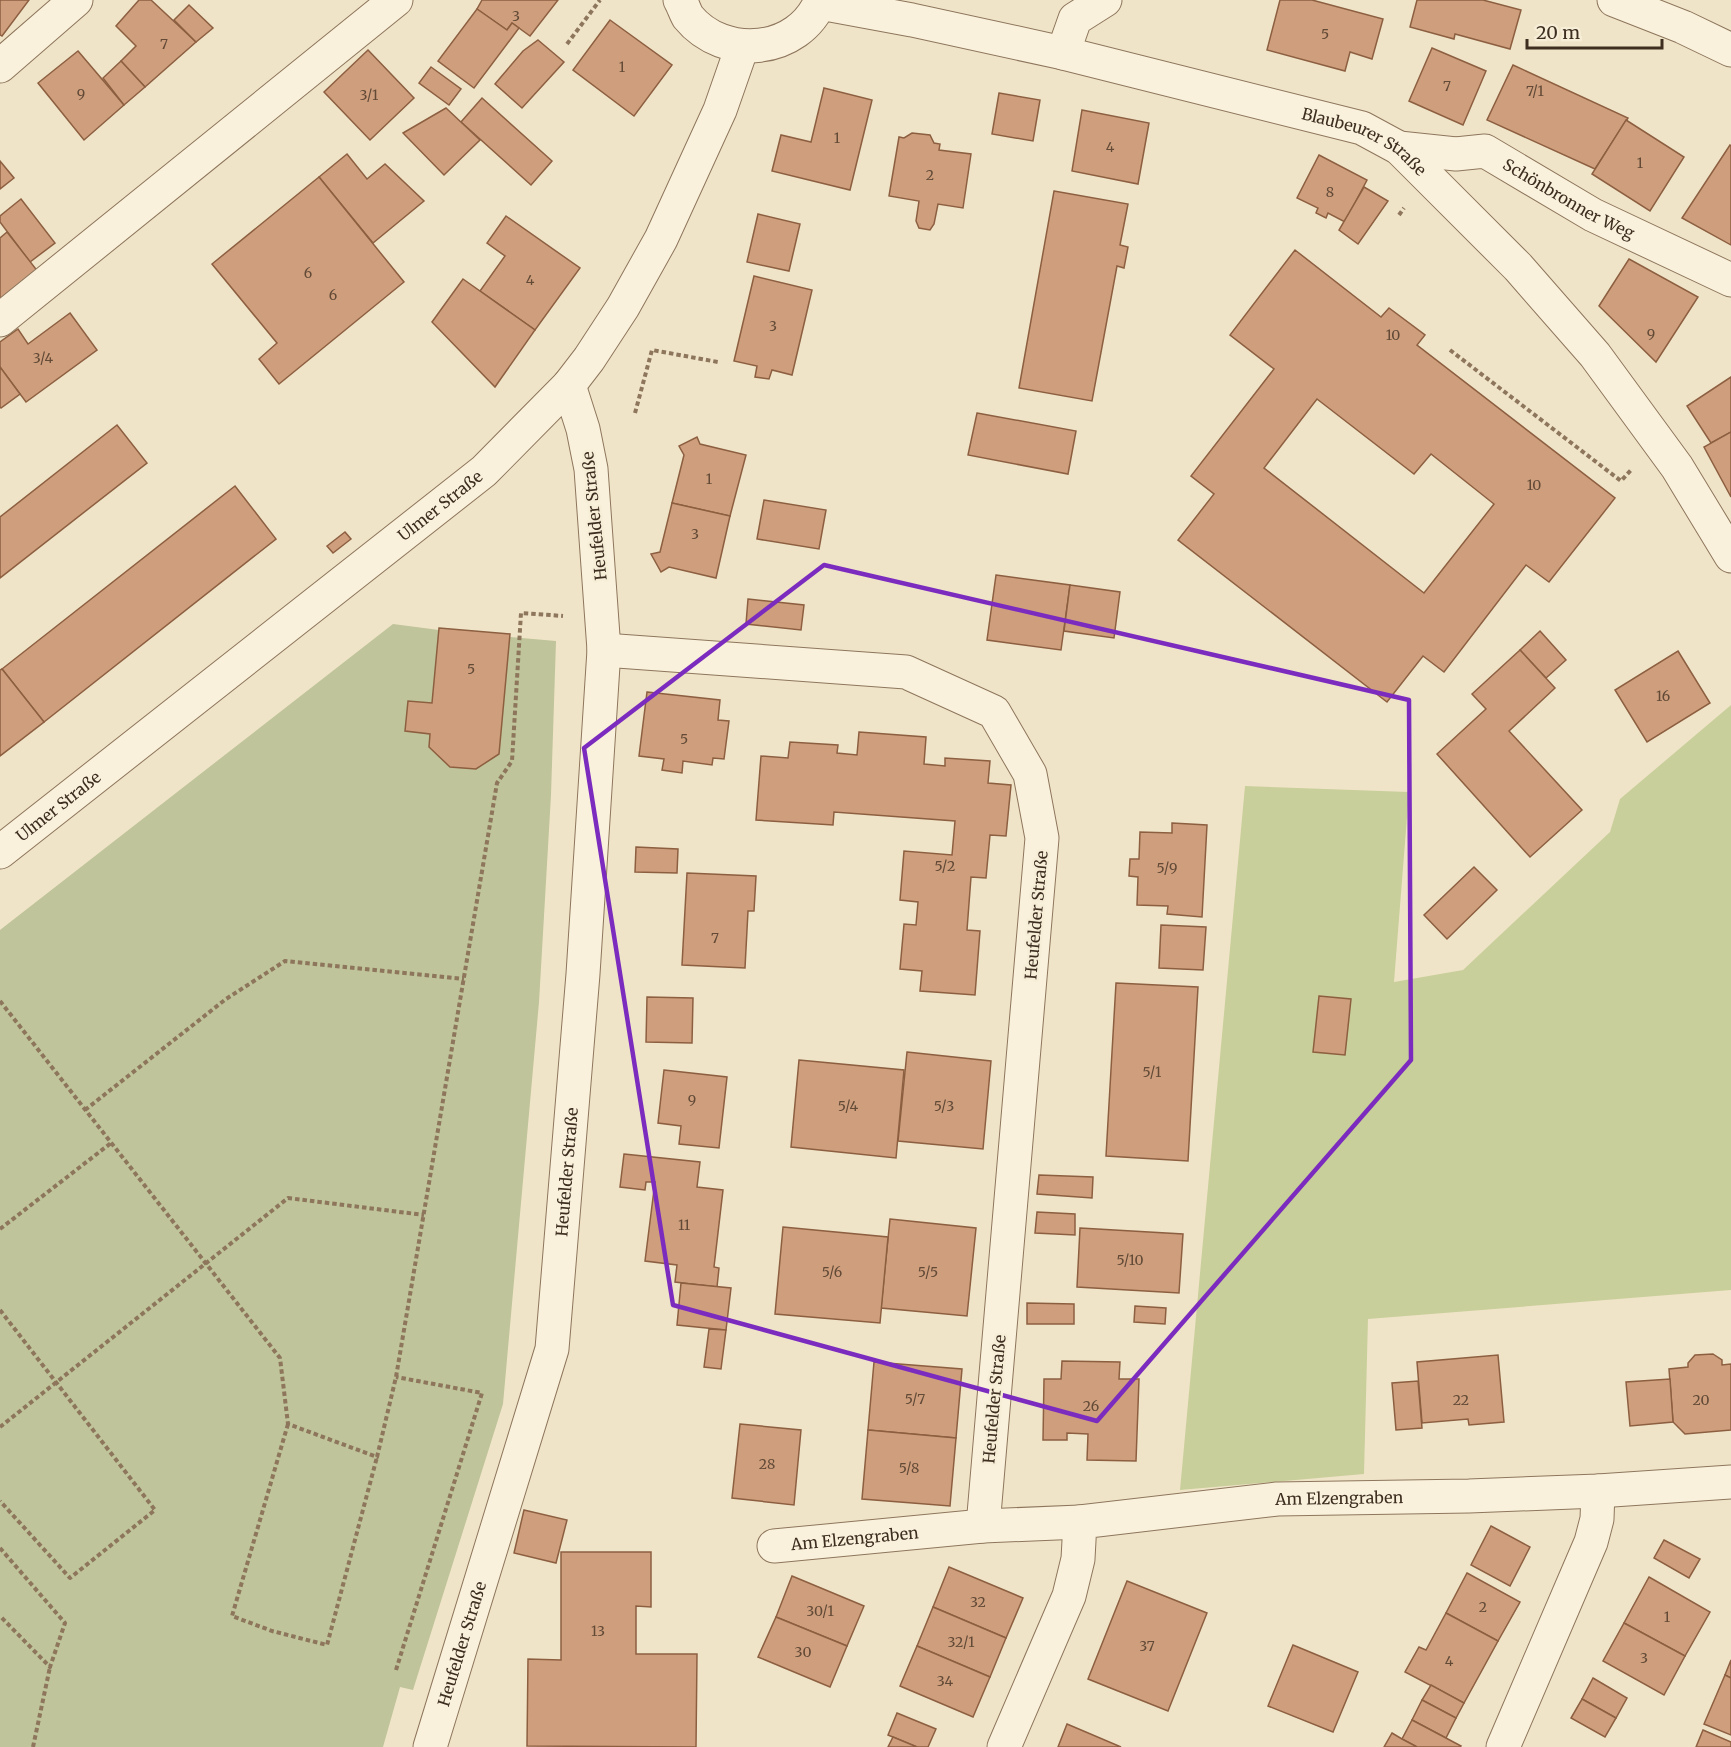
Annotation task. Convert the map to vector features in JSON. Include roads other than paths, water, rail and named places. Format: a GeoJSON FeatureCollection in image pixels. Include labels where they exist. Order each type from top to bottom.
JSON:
{"type":"FeatureCollection","features":[{"type":"Feature","properties":{"kind":"street"},"geometry":{"type":"LineString","coordinates":[[0,66],[76,0]]}},
{"type":"Feature","properties":{"kind":"street"},"geometry":{"type":"LineString","coordinates":[[0,320],[396,0]]}},
{"type":"Feature","properties":{"kind":"street"},"geometry":{"type":"LineString","coordinates":[[680,0],[688,16],[711,37],[742,47],[765,45],[788,37],[806,22],[820,1]]}},
{"type":"Feature","properties":{"kind":"street"},"geometry":{"type":"LineString","coordinates":[[1063,52],[1075,19],[1106,0]]}},
{"type":"Feature","properties":{"kind":"street"},"geometry":{"type":"LineString","coordinates":[[1614,0],[1683,27],[1731,50]]}},
{"type":"Feature","properties":{"kind":"street","name":"Blaubeurer Straße"},"geometry":{"type":"LineString","coordinates":[[820,1],[1063,52],[1362,128],[1399,148],[1533,285],[1594,355],[1658,441],[1702,506],[1731,556]]}},
{"type":"Feature","properties":{"kind":"street","name":"Ulmer Straße"},"geometry":{"type":"LineString","coordinates":[[0,852],[484,471],[569,385],[623,307],[661,239],[720,110],[742,47]]}},
{"type":"Feature","properties":{"kind":"street","name":"Schönbronner Weg"},"geometry":{"type":"LineString","coordinates":[[1399,148],[1456,154],[1485,151],[1593,215],[1731,280]]}},
{"type":"Feature","properties":{"kind":"street","name":"Heufelder Straße"},"geometry":{"type":"LineString","coordinates":[[430,1747],[552,1349],[584,974],[603,635],[591,469],[583,429],[569,385]]}},
{"type":"Feature","properties":{"kind":"street","name":"Heufelder Straße"},"geometry":{"type":"LineString","coordinates":[[603,635],[906,672],[994,712],[1030,774],[1042,838],[983,1526]]}},
{"type":"Feature","properties":{"kind":"street","name":"Am Elzengraben"},"geometry":{"type":"LineString","coordinates":[[774,1546],[983,1526],[1080,1522],[1277,1499],[1469,1496],[1598,1491],[1731,1482]]}},
{"type":"Feature","properties":{"kind":"street"},"geometry":{"type":"LineString","coordinates":[[1503,1747],[1591,1542],[1597,1520],[1598,1491]]}},
{"type":"Feature","properties":{"kind":"street"},"geometry":{"type":"LineString","coordinates":[[1004,1747],[1069,1596],[1078,1559],[1080,1522]]}}]}
